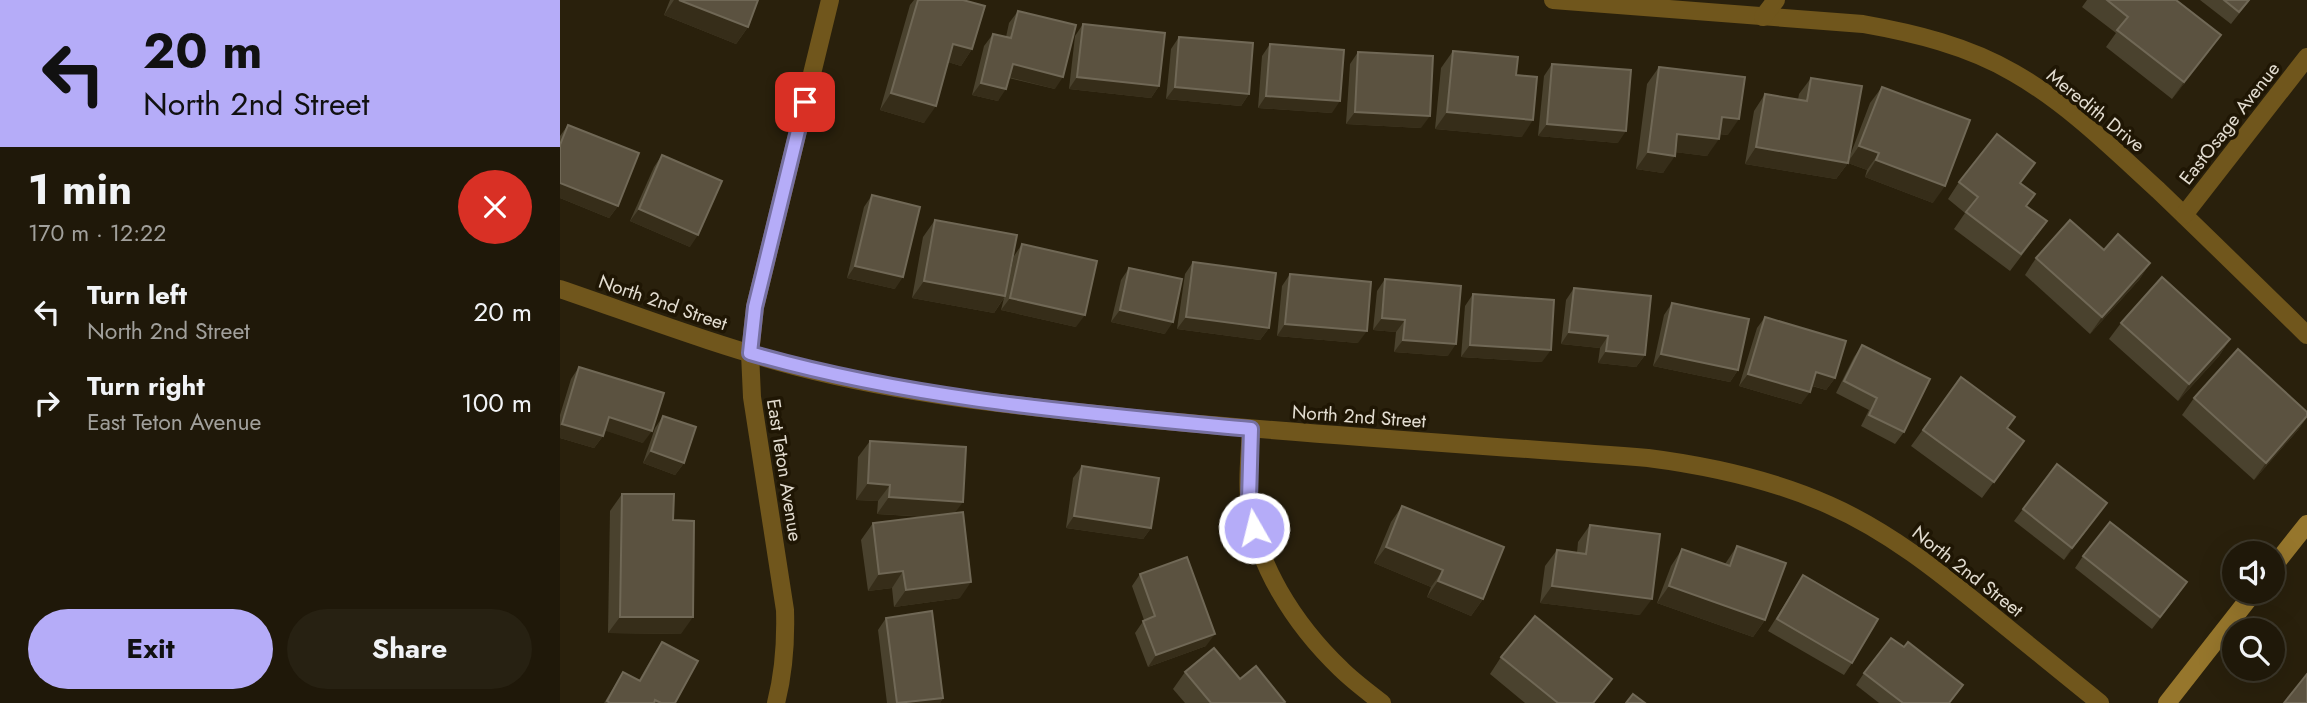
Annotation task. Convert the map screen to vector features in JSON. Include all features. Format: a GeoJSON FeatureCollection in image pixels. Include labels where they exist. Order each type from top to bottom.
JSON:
{"type":"FeatureCollection","features":[{"type":"Feature","properties":{"kind":"street","name":"East Teton Avenue"},"geometry":{"type":"LineString","coordinates":[[776,703],[786,641],[785,610],[752,397],[750,353],[755,307],[830,0]]}},
{"type":"Feature","properties":{"kind":"street","name":"Meredith Drive"},"geometry":{"type":"LineString","coordinates":[[1553,0],[1863,23],[1903,31],[1978,55],[2046,93],[2106,141],[2307,335]]}},
{"type":"Feature","properties":{"kind":"street"},"geometry":{"type":"LineString","coordinates":[[1763,17],[1776,0]]}},
{"type":"Feature","properties":{"kind":"street","name":"EastOsage Avenue"},"geometry":{"type":"LineString","coordinates":[[2184,215],[2307,57]]}},
{"type":"Feature","properties":{"kind":"street","name":"North 2nd Street"},"geometry":{"type":"LineString","coordinates":[[560,289],[706,340],[798,367],[977,401],[1251,429],[1648,458],[1701,466],[1781,486],[1830,505],[1882,533],[1927,562],[2100,703]]}},
{"type":"Feature","properties":{"kind":"street"},"geometry":{"type":"LineString","coordinates":[[1251,429],[1249,500],[1254,528],[1264,556],[1297,618],[1318,645],[1342,670],[1382,703]]}},
{"type":"Feature","properties":{"kind":"street"},"geometry":{"type":"LineString","coordinates":[[2285,552],[2307,524]]}},
{"type":"Feature","properties":{"kind":"street"},"geometry":{"type":"LineString","coordinates":[[2167,703],[2245,604]]}},
{"type":"Feature","properties":{"kind":"building"},"geometry":{"type":"Polygon","coordinates":[[[679,0],[758,0],[748,27],[679,0]]]}},
{"type":"Feature","properties":{"kind":"building"},"geometry":{"type":"Polygon","coordinates":[[[918,0],[963,0],[985,6],[972,49],[953,44],[936,106],[891,93],[918,0]]]}},
{"type":"Feature","properties":{"kind":"building"},"geometry":{"type":"Polygon","coordinates":[[[2107,0],[2176,0],[2221,35],[2184,82],[2117,30],[2128,17],[2107,0]]]}},
{"type":"Feature","properties":{"kind":"building"},"geometry":{"type":"Polygon","coordinates":[[[2224,0],[2249,0],[2239,12],[2224,0]]]}},
{"type":"Feature","properties":{"kind":"building"},"geometry":{"type":"Polygon","coordinates":[[[1018,11],[1076,25],[1063,77],[1013,64],[1006,89],[981,83],[993,34],[1011,38],[1018,11]]]}},
{"type":"Feature","properties":{"kind":"building"},"geometry":{"type":"Polygon","coordinates":[[[1083,24],[1165,33],[1159,86],[1077,77],[1083,24]]]}},
{"type":"Feature","properties":{"kind":"building"},"geometry":{"type":"Polygon","coordinates":[[[1179,37],[1253,43],[1249,94],[1175,87],[1179,37]]]}},
{"type":"Feature","properties":{"kind":"building"},"geometry":{"type":"Polygon","coordinates":[[[1270,44],[1344,50],[1340,101],[1266,96],[1270,44]]]}},
{"type":"Feature","properties":{"kind":"building"},"geometry":{"type":"Polygon","coordinates":[[[1453,51],[1518,57],[1516,75],[1537,77],[1533,120],[1447,112],[1453,51]]]}},
{"type":"Feature","properties":{"kind":"building"},"geometry":{"type":"Polygon","coordinates":[[[1358,52],[1433,56],[1430,116],[1355,112],[1358,52]]]}},
{"type":"Feature","properties":{"kind":"building"},"geometry":{"type":"Polygon","coordinates":[[[1552,64],[1631,70],[1626,131],[1547,124],[1552,64]]]}},
{"type":"Feature","properties":{"kind":"building"},"geometry":{"type":"Polygon","coordinates":[[[1659,67],[1745,77],[1739,119],[1722,117],[1719,139],[1677,134],[1675,156],[1648,152],[1659,67]]]}},
{"type":"Feature","properties":{"kind":"building"},"geometry":{"type":"Polygon","coordinates":[[[1811,78],[1862,86],[1848,163],[1756,147],[1765,94],[1807,101],[1811,78]]]}},
{"type":"Feature","properties":{"kind":"building"},"geometry":{"type":"Polygon","coordinates":[[[1882,87],[1970,120],[1945,186],[1876,160],[1879,153],[1859,146],[1882,87]]]}},
{"type":"Feature","properties":{"kind":"building"},"geometry":{"type":"Polygon","coordinates":[[[568,125],[639,153],[618,206],[560,183],[560,145],[568,125]]]}},
{"type":"Feature","properties":{"kind":"building"},"geometry":{"type":"Polygon","coordinates":[[[1997,134],[2035,163],[2020,183],[2035,194],[2026,206],[2047,221],[2021,254],[1966,212],[1978,197],[1959,182],[1997,134]]]}},
{"type":"Feature","properties":{"kind":"building"},"geometry":{"type":"Polygon","coordinates":[[[662,155],[722,181],[698,235],[639,209],[662,155]]]}},
{"type":"Feature","properties":{"kind":"building"},"geometry":{"type":"Polygon","coordinates":[[[872,195],[920,207],[903,277],[855,266],[872,195]]]}},
{"type":"Feature","properties":{"kind":"building"},"geometry":{"type":"Polygon","coordinates":[[[935,220],[1017,235],[1005,296],[924,281],[935,220]]]}},
{"type":"Feature","properties":{"kind":"building"},"geometry":{"type":"Polygon","coordinates":[[[2070,220],[2104,250],[2118,234],[2150,263],[2102,317],[2036,258],[2070,220]]]}},
{"type":"Feature","properties":{"kind":"building"},"geometry":{"type":"Polygon","coordinates":[[[1022,244],[1097,261],[1085,315],[1010,298],[1022,244]]]}},
{"type":"Feature","properties":{"kind":"building"},"geometry":{"type":"Polygon","coordinates":[[[1193,262],[1276,273],[1269,328],[1186,317],[1193,262]]]}},
{"type":"Feature","properties":{"kind":"building"},"geometry":{"type":"Polygon","coordinates":[[[1129,268],[1182,279],[1173,322],[1120,310],[1129,268]]]}},
{"type":"Feature","properties":{"kind":"building"},"geometry":{"type":"Polygon","coordinates":[[[1290,274],[1371,282],[1367,331],[1285,324],[1290,274]]]}},
{"type":"Feature","properties":{"kind":"building"},"geometry":{"type":"Polygon","coordinates":[[[2162,277],[2230,339],[2189,384],[2121,323],[2162,277]]]}},
{"type":"Feature","properties":{"kind":"building"},"geometry":{"type":"Polygon","coordinates":[[[1385,279],[1461,286],[1456,344],[1403,340],[1405,320],[1382,318],[1385,279]]]}},
{"type":"Feature","properties":{"kind":"building"},"geometry":{"type":"Polygon","coordinates":[[[1574,288],[1651,296],[1645,355],[1606,351],[1608,336],[1569,332],[1574,288]]]}},
{"type":"Feature","properties":{"kind":"building"},"geometry":{"type":"Polygon","coordinates":[[[1473,294],[1554,300],[1551,350],[1470,345],[1473,294]]]}},
{"type":"Feature","properties":{"kind":"building"},"geometry":{"type":"Polygon","coordinates":[[[1672,303],[1749,319],[1738,370],[1661,354],[1672,303]]]}},
{"type":"Feature","properties":{"kind":"building"},"geometry":{"type":"Polygon","coordinates":[[[1765,317],[1846,341],[1835,378],[1816,372],[1810,392],[1748,374],[1765,317]]]}},
{"type":"Feature","properties":{"kind":"building"},"geometry":{"type":"Polygon","coordinates":[[[1862,345],[1930,379],[1904,432],[1869,415],[1877,398],[1844,381],[1862,345]]]}},
{"type":"Feature","properties":{"kind":"building"},"geometry":{"type":"Polygon","coordinates":[[[2238,349],[2307,412],[2307,416],[2266,463],[2194,398],[2238,349]]]}},
{"type":"Feature","properties":{"kind":"building"},"geometry":{"type":"Polygon","coordinates":[[[579,367],[664,393],[652,431],[609,417],[603,436],[562,424],[579,367]]]}},
{"type":"Feature","properties":{"kind":"building"},"geometry":{"type":"Polygon","coordinates":[[[1961,377],[2015,417],[2007,428],[2024,441],[1994,482],[1923,430],[1961,377]]]}},
{"type":"Feature","properties":{"kind":"building"},"geometry":{"type":"Polygon","coordinates":[[[663,416],[696,427],[684,463],[651,451],[663,416]]]}},
{"type":"Feature","properties":{"kind":"building"},"geometry":{"type":"Polygon","coordinates":[[[870,441],[966,447],[963,502],[889,497],[890,485],[868,483],[870,441]]]}},
{"type":"Feature","properties":{"kind":"building"},"geometry":{"type":"Polygon","coordinates":[[[2057,464],[2107,503],[2072,548],[2023,509],[2057,464]]]}},
{"type":"Feature","properties":{"kind":"building"},"geometry":{"type":"Polygon","coordinates":[[[1082,466],[1159,478],[1151,528],[1074,516],[1082,466]]]}},
{"type":"Feature","properties":{"kind":"building"},"geometry":{"type":"Polygon","coordinates":[[[622,494],[674,494],[673,520],[694,521],[693,617],[620,617],[622,494]]]}},
{"type":"Feature","properties":{"kind":"building"},"geometry":{"type":"Polygon","coordinates":[[[1402,506],[1504,547],[1483,599],[1438,581],[1443,570],[1386,547],[1402,506]]]}},
{"type":"Feature","properties":{"kind":"building"},"geometry":{"type":"Polygon","coordinates":[[[963,512],[971,582],[906,590],[903,571],[879,574],[873,523],[963,512]]]}},
{"type":"Feature","properties":{"kind":"building"},"geometry":{"type":"Polygon","coordinates":[[[2110,522],[2187,582],[2160,617],[2083,556],[2110,522]]]}},
{"type":"Feature","properties":{"kind":"building"},"geometry":{"type":"Polygon","coordinates":[[[1590,525],[1660,534],[1652,599],[1552,586],[1557,550],[1586,554],[1590,525]]]}},
{"type":"Feature","properties":{"kind":"building"},"geometry":{"type":"Polygon","coordinates":[[[1737,546],[1786,563],[1765,620],[1669,586],[1682,549],[1730,566],[1737,546]]]}},
{"type":"Feature","properties":{"kind":"building"},"geometry":{"type":"Polygon","coordinates":[[[1187,557],[1215,634],[1156,655],[1143,621],[1155,616],[1140,574],[1187,557]]]}},
{"type":"Feature","properties":{"kind":"building"},"geometry":{"type":"Polygon","coordinates":[[[1803,575],[1878,619],[1852,663],[1777,619],[1803,575]]]}},
{"type":"Feature","properties":{"kind":"building"},"geometry":{"type":"Polygon","coordinates":[[[932,611],[943,698],[897,703],[886,618],[932,611]]]}},
{"type":"Feature","properties":{"kind":"building"},"geometry":{"type":"Polygon","coordinates":[[[1535,616],[1612,679],[1593,703],[1558,703],[1501,657],[1535,616]]]}},
{"type":"Feature","properties":{"kind":"building"},"geometry":{"type":"Polygon","coordinates":[[[1891,638],[1904,647],[1908,642],[1963,685],[1949,703],[1903,703],[1864,673],[1891,638]]]}},
{"type":"Feature","properties":{"kind":"building"},"geometry":{"type":"Polygon","coordinates":[[[662,642],[698,661],[675,703],[655,700],[654,703],[607,701],[623,672],[640,681],[662,642]]]}},
{"type":"Feature","properties":{"kind":"building"},"geometry":{"type":"Polygon","coordinates":[[[1214,648],[1240,679],[1256,666],[1285,702],[1211,703],[1185,672],[1214,648]]]}},
{"type":"Feature","properties":{"kind":"building"},"geometry":{"type":"Polygon","coordinates":[[[2307,674],[2307,703],[2284,703],[2307,674]]]}},
{"type":"Feature","properties":{"kind":"building"},"geometry":{"type":"Polygon","coordinates":[[[1633,694],[1645,703],[1626,703],[1633,694]]]}},
{"type":"Feature","properties":{"kind":"route"},"geometry":{"type":"LineString","coordinates":[[805,102],[755,307],[750,353],[857,380],[977,401],[1251,429],[1249,500],[1254,528]]}}]}
